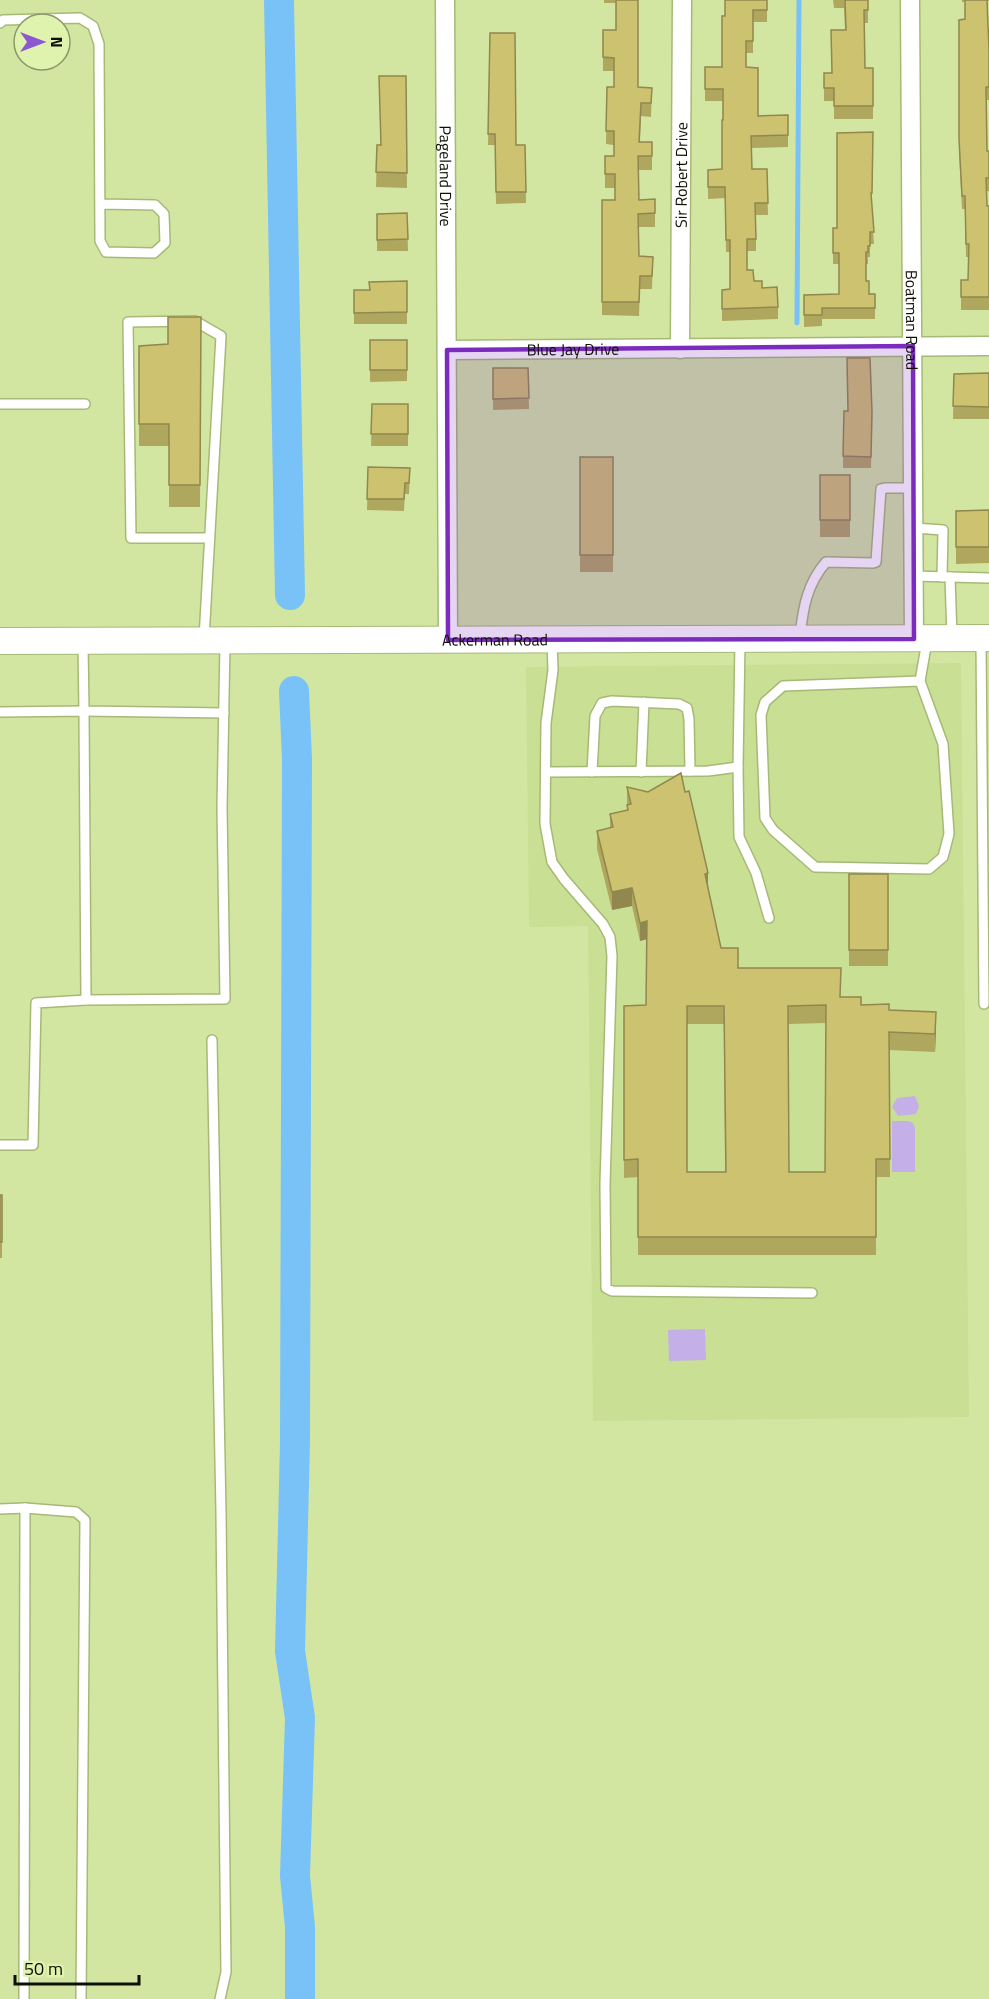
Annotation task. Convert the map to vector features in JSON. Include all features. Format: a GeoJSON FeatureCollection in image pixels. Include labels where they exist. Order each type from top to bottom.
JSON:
{"type":"FeatureCollection","features":[{"type":"Feature","properties":{"kind":"street","name":"Pageland Drive"},"geometry":{"type":"LineString","coordinates":[[445,0],[447,350]]}},
{"type":"Feature","properties":{"kind":"street","name":"Sir Robert Drive"},"geometry":{"type":"LineString","coordinates":[[680,349],[682,0]]}},
{"type":"Feature","properties":{"kind":"street","name":"Boatman Road"},"geometry":{"type":"LineString","coordinates":[[910,0],[914,576],[921,639]]}},
{"type":"Feature","properties":{"kind":"street","name":"Blue Jay Drive"},"geometry":{"type":"LineString","coordinates":[[447,350],[989,346]]}},
{"type":"Feature","properties":{"kind":"street"},"geometry":{"type":"LineString","coordinates":[[447,350],[448,640]]}},
{"type":"Feature","properties":{"kind":"street","name":"Ackerman Road"},"geometry":{"type":"LineString","coordinates":[[0,641],[985,638]]}},
{"type":"Feature","properties":{"kind":"lane"},"geometry":{"type":"LineString","coordinates":[[0,23],[3,20],[80,18],[93,26],[99,44],[100,241],[106,252],[154,253],[165,243],[164,214],[155,205],[100,204]]}},
{"type":"Feature","properties":{"kind":"lane"},"geometry":{"type":"LineString","coordinates":[[0,1145],[33,1145],[36,1003],[86,1000],[225,999],[222,807],[224,713],[215,641],[210,538],[221,336],[195,321],[128,322],[131,538],[210,538]]}},
{"type":"Feature","properties":{"kind":"lane"},"geometry":{"type":"LineString","coordinates":[[0,404],[85,404]]}},
{"type":"Feature","properties":{"kind":"lane"},"geometry":{"type":"LineString","coordinates":[[800,639],[804,600],[816,573],[826,562],[876,562],[881,489],[914,488]]}},
{"type":"Feature","properties":{"kind":"lane"},"geometry":{"type":"LineString","coordinates":[[914,528],[943,530],[952,638]]}},
{"type":"Feature","properties":{"kind":"lane"},"geometry":{"type":"LineString","coordinates":[[914,576],[989,578]]}},
{"type":"Feature","properties":{"kind":"lane"},"geometry":{"type":"LineString","coordinates":[[984,1004],[985,638]]}},
{"type":"Feature","properties":{"kind":"lane"},"geometry":{"type":"LineString","coordinates":[[740,639],[739,837],[756,873],[770,918]]}},
{"type":"Feature","properties":{"kind":"lane"},"geometry":{"type":"LineString","coordinates":[[920,681],[783,686],[765,702],[761,715],[765,818],[773,830],[815,867],[929,869],[943,857],[949,834],[943,744],[920,681],[921,639]]}},
{"type":"Feature","properties":{"kind":"lane"},"geometry":{"type":"LineString","coordinates":[[552,640],[553,670],[546,723],[545,824],[552,862],[603,924],[611,947],[611,1018],[604,1184],[606,1288],[612,1291],[812,1293]]}},
{"type":"Feature","properties":{"kind":"lane"},"geometry":{"type":"LineString","coordinates":[[83,641],[86,1000]]}},
{"type":"Feature","properties":{"kind":"lane"},"geometry":{"type":"LineString","coordinates":[[592,772],[595,716],[602,703],[612,701],[679,704],[687,708],[690,771]]}},
{"type":"Feature","properties":{"kind":"lane"},"geometry":{"type":"LineString","coordinates":[[641,772],[645,702]]}},
{"type":"Feature","properties":{"kind":"lane"},"geometry":{"type":"LineString","coordinates":[[0,712],[224,713]]}},
{"type":"Feature","properties":{"kind":"lane"},"geometry":{"type":"LineString","coordinates":[[546,772],[690,771],[738,767]]}},
{"type":"Feature","properties":{"kind":"lane"},"geometry":{"type":"LineString","coordinates":[[212,1040],[221,1501],[225,1960],[220,1999]]}},
{"type":"Feature","properties":{"kind":"lane"},"geometry":{"type":"LineString","coordinates":[[0,1509],[25,1508],[76,1512],[85,1520],[81,1999]]}},
{"type":"Feature","properties":{"kind":"lane"},"geometry":{"type":"LineString","coordinates":[[24,1999],[25,1508]]}},
{"type":"Feature","properties":{"kind":"highlighted area"},"geometry":{"type":"Polygon","coordinates":[[[913,346],[914,639],[448,640],[447,350],[913,346]]]}},
{"type":"Feature","properties":{"kind":"shaded area"},"geometry":{"type":"Polygon","coordinates":[[[961,663],[969,1417],[593,1421],[588,926],[529,927],[526,667],[961,663]]]}},
{"type":"Feature","properties":{"kind":"shaded area"},"geometry":{"type":"Polygon","coordinates":[[[915,1096],[919,1106],[916,1114],[898,1116],[892,1107],[897,1098],[915,1096]]]}},
{"type":"Feature","properties":{"kind":"shaded area"},"geometry":{"type":"Polygon","coordinates":[[[892,1121],[913,1123],[915,1172],[892,1172],[892,1121]]]}},
{"type":"Feature","properties":{"kind":"shaded area"},"geometry":{"type":"Polygon","coordinates":[[[705,1329],[706,1360],[669,1361],[668,1330],[705,1329]]]}},
{"type":"Feature","properties":{"kind":"building"},"geometry":{"type":"Polygon","coordinates":[[[616,0],[638,0],[638,87],[652,88],[651,103],[641,103],[639,142],[652,142],[652,156],[638,156],[639,200],[655,199],[655,213],[638,214],[639,256],[653,257],[652,276],[640,276],[639,302],[602,302],[602,200],[615,200],[615,174],[605,174],[605,156],[614,156],[614,131],[606,131],[607,87],[614,87],[614,58],[603,57],[603,30],[616,30],[616,0]]]}},
{"type":"Feature","properties":{"kind":"building"},"geometry":{"type":"Polygon","coordinates":[[[725,0],[767,0],[767,10],[753,10],[753,41],[746,41],[746,67],[758,68],[758,116],[788,115],[788,135],[751,136],[752,169],[767,169],[768,203],[755,203],[756,239],[747,239],[747,270],[753,270],[754,281],[762,281],[762,288],[777,287],[778,307],[722,309],[722,290],[730,289],[730,240],[726,240],[725,187],[708,187],[708,170],[722,169],[723,89],[705,89],[705,67],[722,67],[722,16],[725,16],[725,0]]]}},
{"type":"Feature","properties":{"kind":"building"},"geometry":{"type":"Polygon","coordinates":[[[845,0],[868,0],[868,10],[864,10],[865,68],[873,68],[873,106],[834,106],[834,88],[824,88],[824,73],[832,73],[831,30],[846,30],[845,0]]]}},
{"type":"Feature","properties":{"kind":"building"},"geometry":{"type":"Polygon","coordinates":[[[965,0],[987,0],[989,87],[986,87],[989,178],[986,178],[987,206],[989,206],[989,297],[961,297],[961,280],[968,280],[969,244],[966,244],[965,196],[962,196],[959,139],[959,20],[965,19],[965,0]]]}},
{"type":"Feature","properties":{"kind":"building"},"geometry":{"type":"Polygon","coordinates":[[[490,33],[515,33],[516,145],[525,145],[526,192],[496,192],[495,134],[488,134],[490,33]]]}},
{"type":"Feature","properties":{"kind":"building"},"geometry":{"type":"Polygon","coordinates":[[[379,76],[406,76],[407,173],[376,172],[377,145],[381,145],[379,76]]]}},
{"type":"Feature","properties":{"kind":"building"},"geometry":{"type":"Polygon","coordinates":[[[873,132],[871,193],[874,232],[870,232],[870,246],[866,252],[866,281],[869,281],[869,294],[875,294],[875,308],[822,308],[822,315],[804,315],[804,295],[839,294],[839,253],[833,253],[833,228],[837,228],[837,133],[873,132]]]}},
{"type":"Feature","properties":{"kind":"building"},"geometry":{"type":"Polygon","coordinates":[[[407,213],[408,239],[377,240],[377,214],[407,213]]]}},
{"type":"Feature","properties":{"kind":"building"},"geometry":{"type":"Polygon","coordinates":[[[407,281],[407,312],[354,313],[354,290],[370,290],[369,282],[407,281]]]}},
{"type":"Feature","properties":{"kind":"building"},"geometry":{"type":"Polygon","coordinates":[[[168,317],[201,317],[200,485],[169,485],[169,424],[139,424],[139,346],[168,344],[168,317]]]}},
{"type":"Feature","properties":{"kind":"building"},"geometry":{"type":"Polygon","coordinates":[[[370,340],[407,340],[407,370],[370,370],[370,340]]]}},
{"type":"Feature","properties":{"kind":"building"},"geometry":{"type":"Polygon","coordinates":[[[847,358],[870,358],[871,457],[843,456],[844,411],[848,411],[847,358]]]}},
{"type":"Feature","properties":{"kind":"building"},"geometry":{"type":"Polygon","coordinates":[[[493,368],[528,368],[529,398],[493,399],[493,368]]]}},
{"type":"Feature","properties":{"kind":"building"},"geometry":{"type":"Polygon","coordinates":[[[989,373],[989,407],[953,406],[954,374],[989,373]]]}},
{"type":"Feature","properties":{"kind":"building"},"geometry":{"type":"Polygon","coordinates":[[[372,404],[408,404],[408,434],[371,434],[372,404]]]}},
{"type":"Feature","properties":{"kind":"building"},"geometry":{"type":"Polygon","coordinates":[[[580,457],[613,457],[613,555],[580,555],[580,457]]]}},
{"type":"Feature","properties":{"kind":"building"},"geometry":{"type":"Polygon","coordinates":[[[368,467],[410,468],[409,483],[405,483],[404,499],[367,499],[368,467]]]}},
{"type":"Feature","properties":{"kind":"building"},"geometry":{"type":"Polygon","coordinates":[[[820,475],[850,475],[850,520],[820,520],[820,475]]]}},
{"type":"Feature","properties":{"kind":"building"},"geometry":{"type":"Polygon","coordinates":[[[989,510],[989,547],[956,547],[956,511],[989,510]]]}},
{"type":"Feature","properties":{"kind":"building"},"geometry":{"type":"Polygon","coordinates":[[[681,773],[685,792],[689,791],[708,873],[705,874],[721,948],[738,948],[738,968],[841,968],[840,997],[861,997],[861,1005],[889,1004],[889,1010],[936,1012],[935,1034],[889,1032],[890,1159],[876,1159],[876,1237],[638,1237],[638,1159],[624,1160],[624,1006],[646,1005],[647,921],[640,923],[632,888],[612,892],[597,831],[613,827],[610,814],[628,810],[627,805],[631,804],[627,787],[648,792],[681,773]],[[826,1005],[788,1006],[789,1172],[825,1172],[826,1005]],[[687,1006],[687,1172],[726,1172],[724,1006],[687,1006]]]}},
{"type":"Feature","properties":{"kind":"building"},"geometry":{"type":"Polygon","coordinates":[[[849,874],[888,874],[888,950],[849,950],[849,874]]]}},
{"type":"Feature","properties":{"kind":"building"},"geometry":{"type":"Polygon","coordinates":[[[0,1195],[2,1195],[2,1242],[0,1242],[0,1195]]]}},
{"type":"Feature","properties":{"kind":"waterway"},"geometry":{"type":"LineString","coordinates":[[279,0],[290,595]]}},
{"type":"Feature","properties":{"kind":"waterway"},"geometry":{"type":"LineString","coordinates":[[797,323],[799,0]]}},
{"type":"Feature","properties":{"kind":"waterway"},"geometry":{"type":"LineString","coordinates":[[294,691],[297,759],[295,1442],[290,1651],[300,1718],[295,1876],[300,1927],[300,1999]]}}]}
